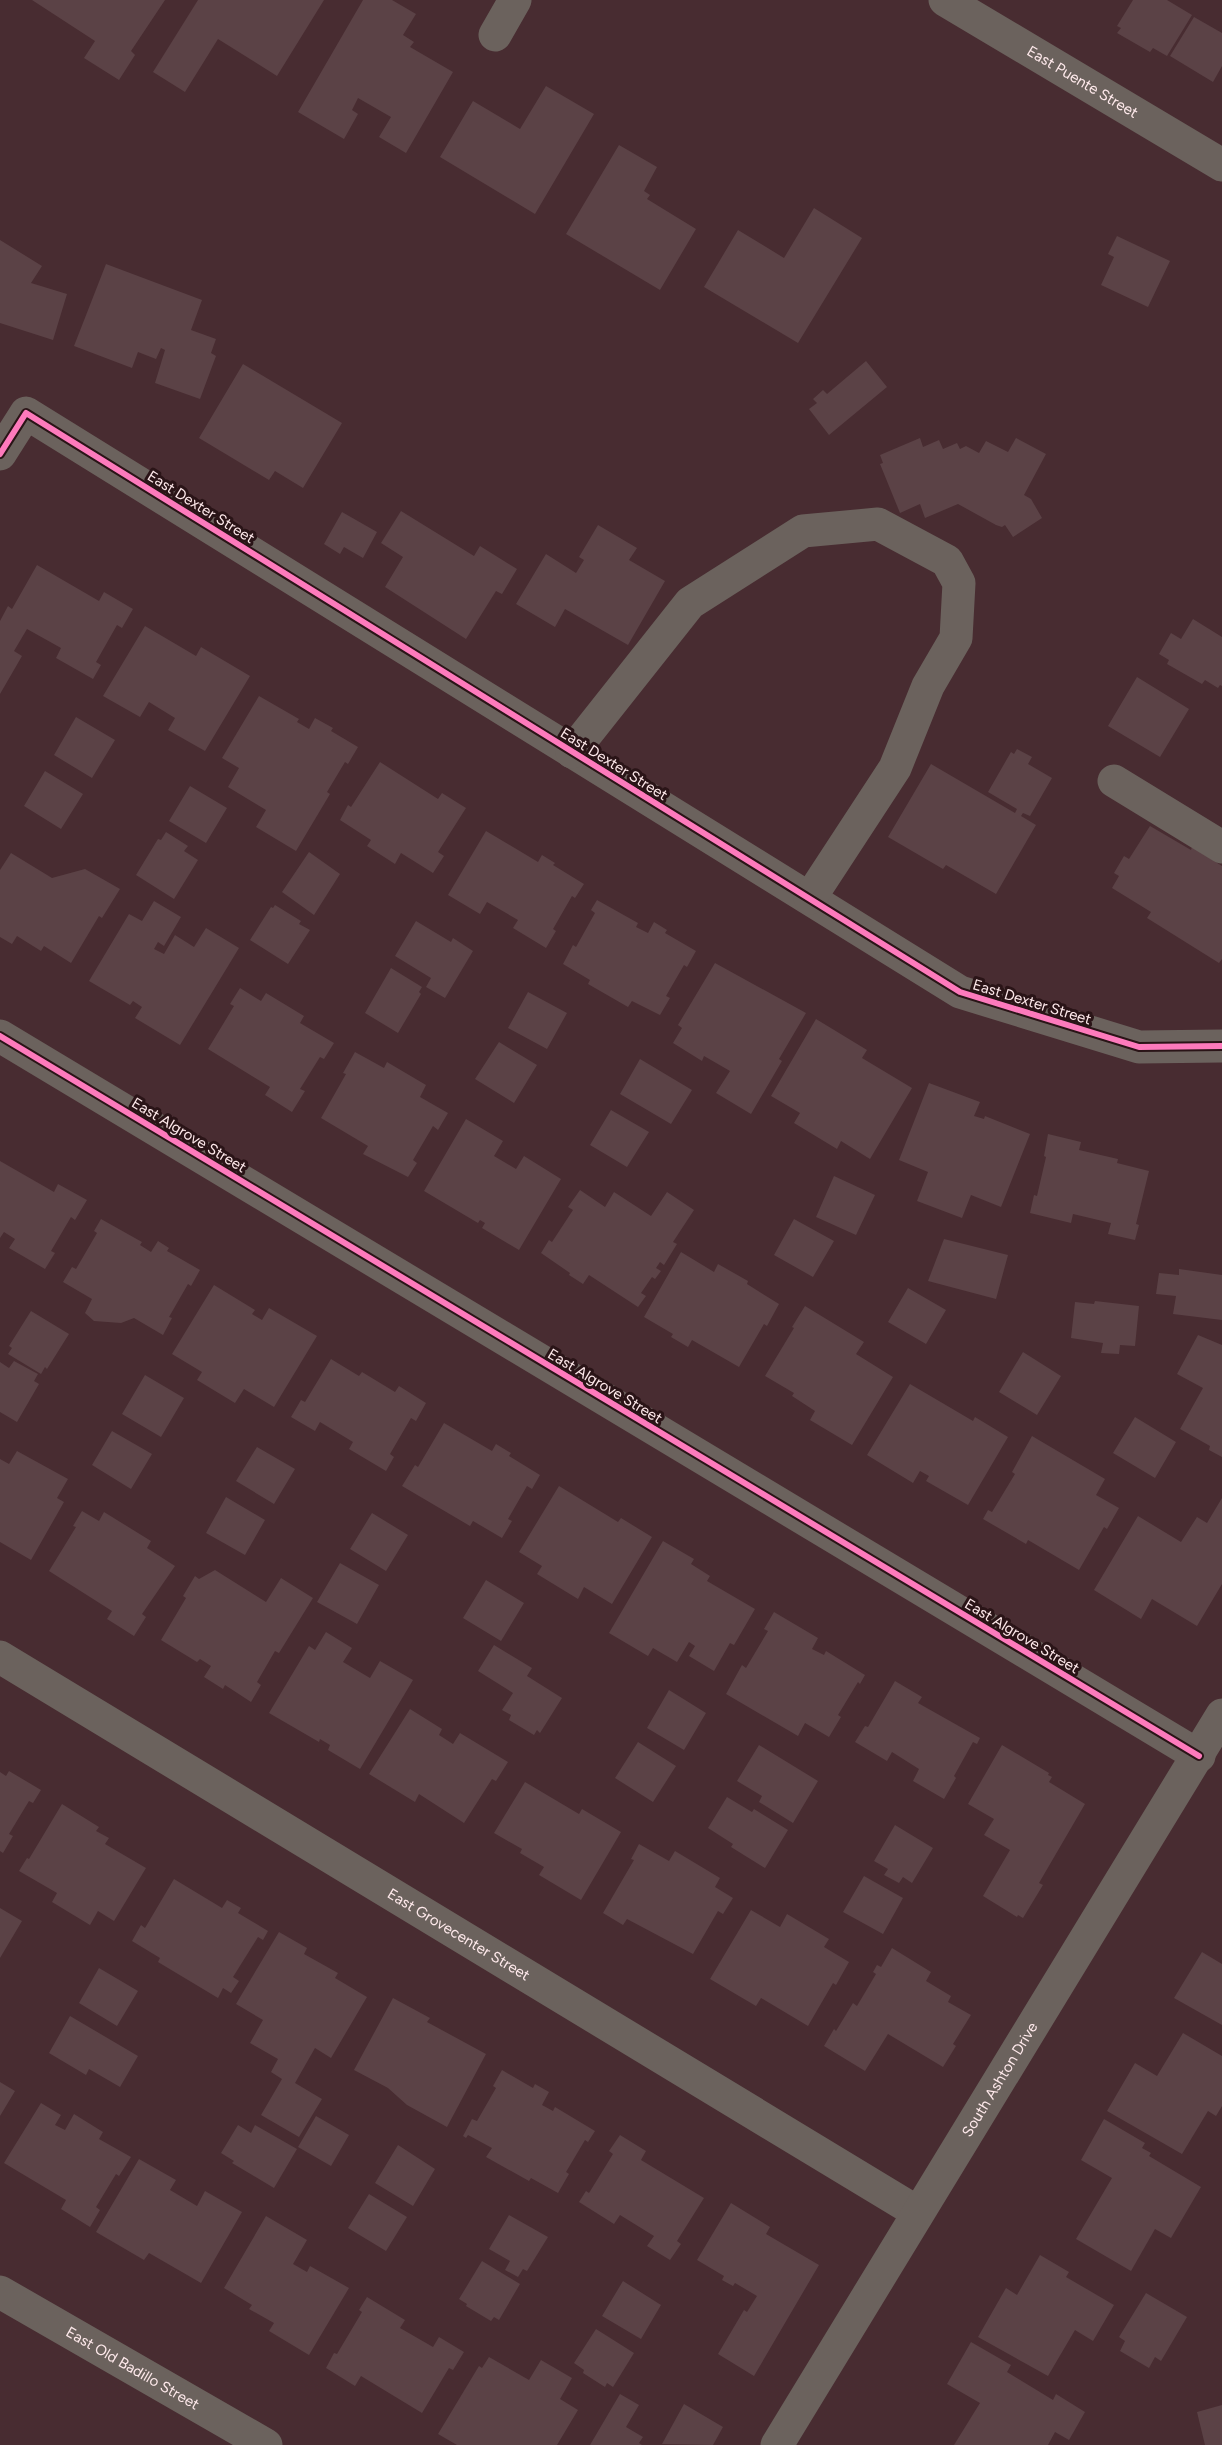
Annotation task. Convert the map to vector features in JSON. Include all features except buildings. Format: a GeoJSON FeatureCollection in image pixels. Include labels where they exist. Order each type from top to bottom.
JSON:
{"type":"FeatureCollection","features":[{"type":"Feature","properties":{"kind":"street"},"geometry":{"type":"LineString","coordinates":[[495,35],[515,0]]}},
{"type":"Feature","properties":{"kind":"street","name":"East Puente Street"},"geometry":{"type":"LineString","coordinates":[[945,0],[1222,165]]}},
{"type":"Feature","properties":{"kind":"street","name":"East Dexter Street"},"geometry":{"type":"LineString","coordinates":[[0,454],[26,413],[960,992],[1139,1047],[1222,1045]]}},
{"type":"Feature","properties":{"kind":"street"},"geometry":{"type":"LineString","coordinates":[[572,752],[690,603],[803,531],[878,524],[947,561],[959,584],[956,638],[928,686],[895,768],[810,898]]}},
{"type":"Feature","properties":{"kind":"street"},"geometry":{"type":"LineString","coordinates":[[1114,781],[1222,847]]}},
{"type":"Feature","properties":{"kind":"street","name":"East Algrove Street"},"geometry":{"type":"LineString","coordinates":[[0,1036],[1198,1756]]}},
{"type":"Feature","properties":{"kind":"street","name":"East Grovecenter Street"},"geometry":{"type":"LineString","coordinates":[[0,1656],[917,2212]]}},
{"type":"Feature","properties":{"kind":"street","name":"South Ashton Drive"},"geometry":{"type":"LineString","coordinates":[[777,2445],[1222,1714]]}},
{"type":"Feature","properties":{"kind":"street","name":"East Old Badillo Street"},"geometry":{"type":"LineString","coordinates":[[0,2292],[266,2445]]}},
{"type":"Feature","properties":{"kind":"cycle path"},"geometry":{"type":"LineString","coordinates":[[0,454],[26,413],[960,992],[1139,1047],[1222,1046]]}},
{"type":"Feature","properties":{"kind":"cycle path"},"geometry":{"type":"LineString","coordinates":[[0,1036],[1199,1756]]}}]}
